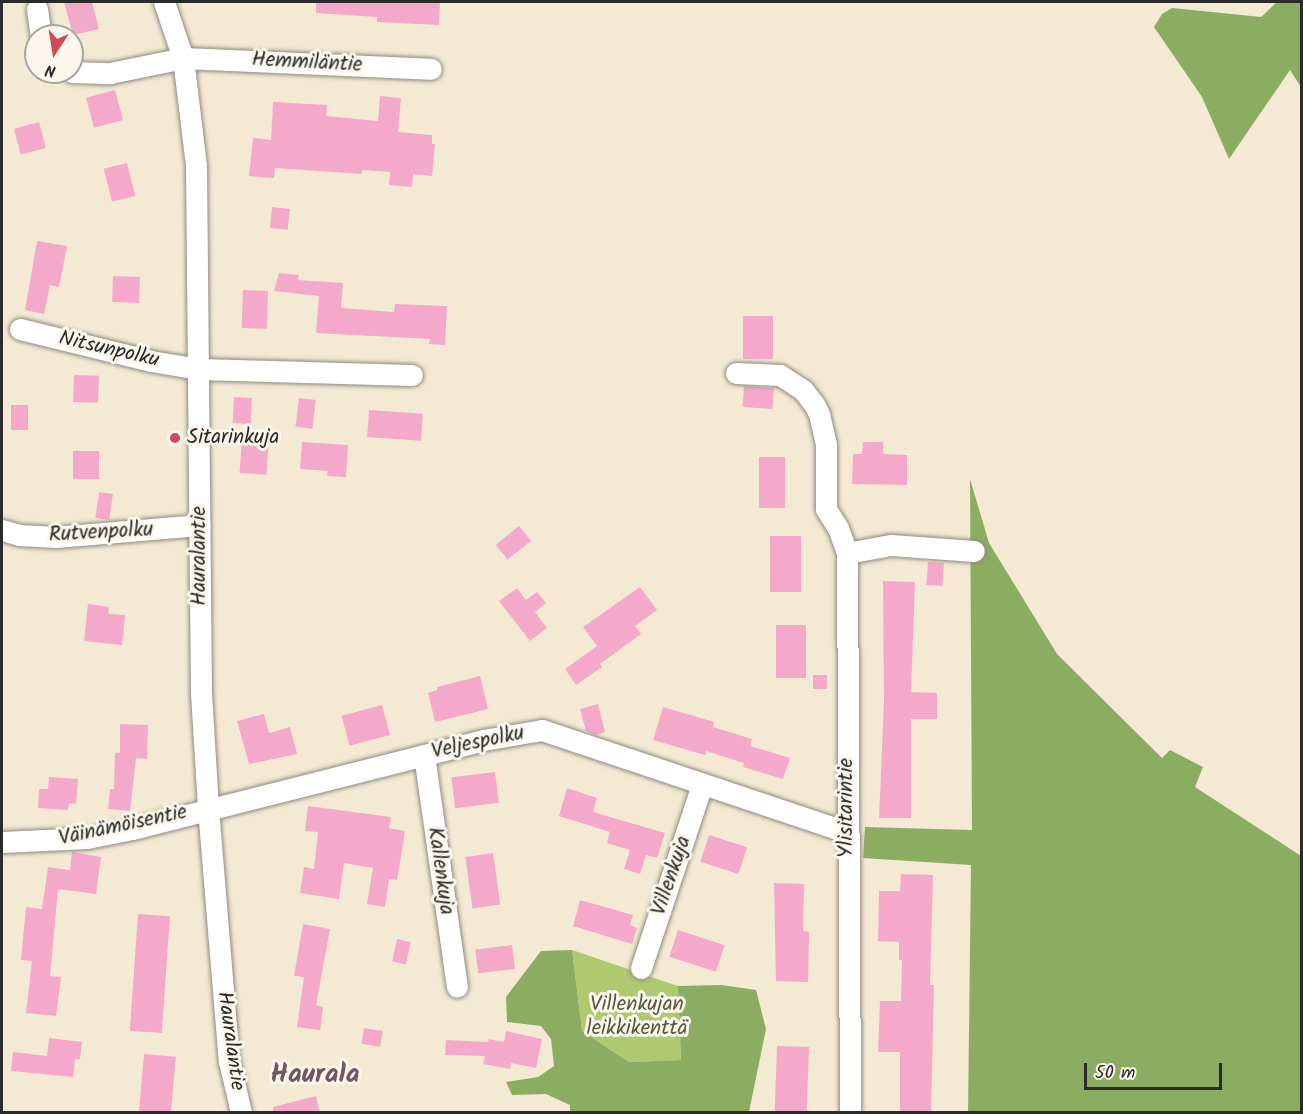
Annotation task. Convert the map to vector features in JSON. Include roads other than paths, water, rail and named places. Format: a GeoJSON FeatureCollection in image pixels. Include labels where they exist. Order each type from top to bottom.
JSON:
{"type":"FeatureCollection","features":[{"type":"Feature","properties":{"kind":"street","name":"Hauralantie"},"geometry":{"type":"LineString","coordinates":[[164,2],[183,58],[196,165],[201,693],[229,1061],[241,1113]]}},
{"type":"Feature","properties":{"kind":"street"},"geometry":{"type":"LineString","coordinates":[[37,9],[39,24]]}},
{"type":"Feature","properties":{"kind":"street","name":"Hemmiläntie"},"geometry":{"type":"LineString","coordinates":[[84,72],[110,73],[183,58],[431,69]]}},
{"type":"Feature","properties":{"kind":"street","name":"Nitsunpolku"},"geometry":{"type":"LineString","coordinates":[[20,329],[151,361],[199,369]]}},
{"type":"Feature","properties":{"kind":"street"},"geometry":{"type":"LineString","coordinates":[[199,369],[411,375]]}},
{"type":"Feature","properties":{"kind":"street","name":"Ylisitarintie"},"geometry":{"type":"LineString","coordinates":[[736,373],[780,375],[803,390],[814,404],[819,414],[826,444],[825,509],[838,528],[847,553],[850,1113]]}},
{"type":"Feature","properties":{"kind":"street","name":"Rutvenpolku"},"geometry":{"type":"LineString","coordinates":[[2,530],[19,535],[56,537],[200,525]]}},
{"type":"Feature","properties":{"kind":"street"},"geometry":{"type":"LineString","coordinates":[[847,553],[891,545],[974,551]]}},
{"type":"Feature","properties":{"kind":"street","name":"Veljespolku"},"geometry":{"type":"LineString","coordinates":[[208,808],[483,740],[542,730],[847,832]]}},
{"type":"Feature","properties":{"kind":"street","name":"Kallenkuja"},"geometry":{"type":"LineString","coordinates":[[424,754],[457,987]]}},
{"type":"Feature","properties":{"kind":"street","name":"Villenkuja"},"geometry":{"type":"LineString","coordinates":[[641,968],[702,785]]}},
{"type":"Feature","properties":{"kind":"street","name":"Väinämöisentie"},"geometry":{"type":"LineString","coordinates":[[2,842],[87,838],[208,808]]}},
{"type":"Feature","properties":{"kind":"street"},"geometry":{"type":"LineString","coordinates":[[2,842],[2,849]]}},
{"type":"Feature","properties":{"kind":"place","name":"Sitarinkuja"},"geometry":{"type":"Point","coordinates":[175,438]}},
{"type":"Feature","properties":{"kind":"district","name":"Haurala"},"geometry":{"type":"Point","coordinates":[315,1075]}},
{"type":"Feature","properties":{"kind":"park label","name":"Villenkujan leikkikenttä"},"geometry":{"type":"Point","coordinates":[637,1017]}}]}
